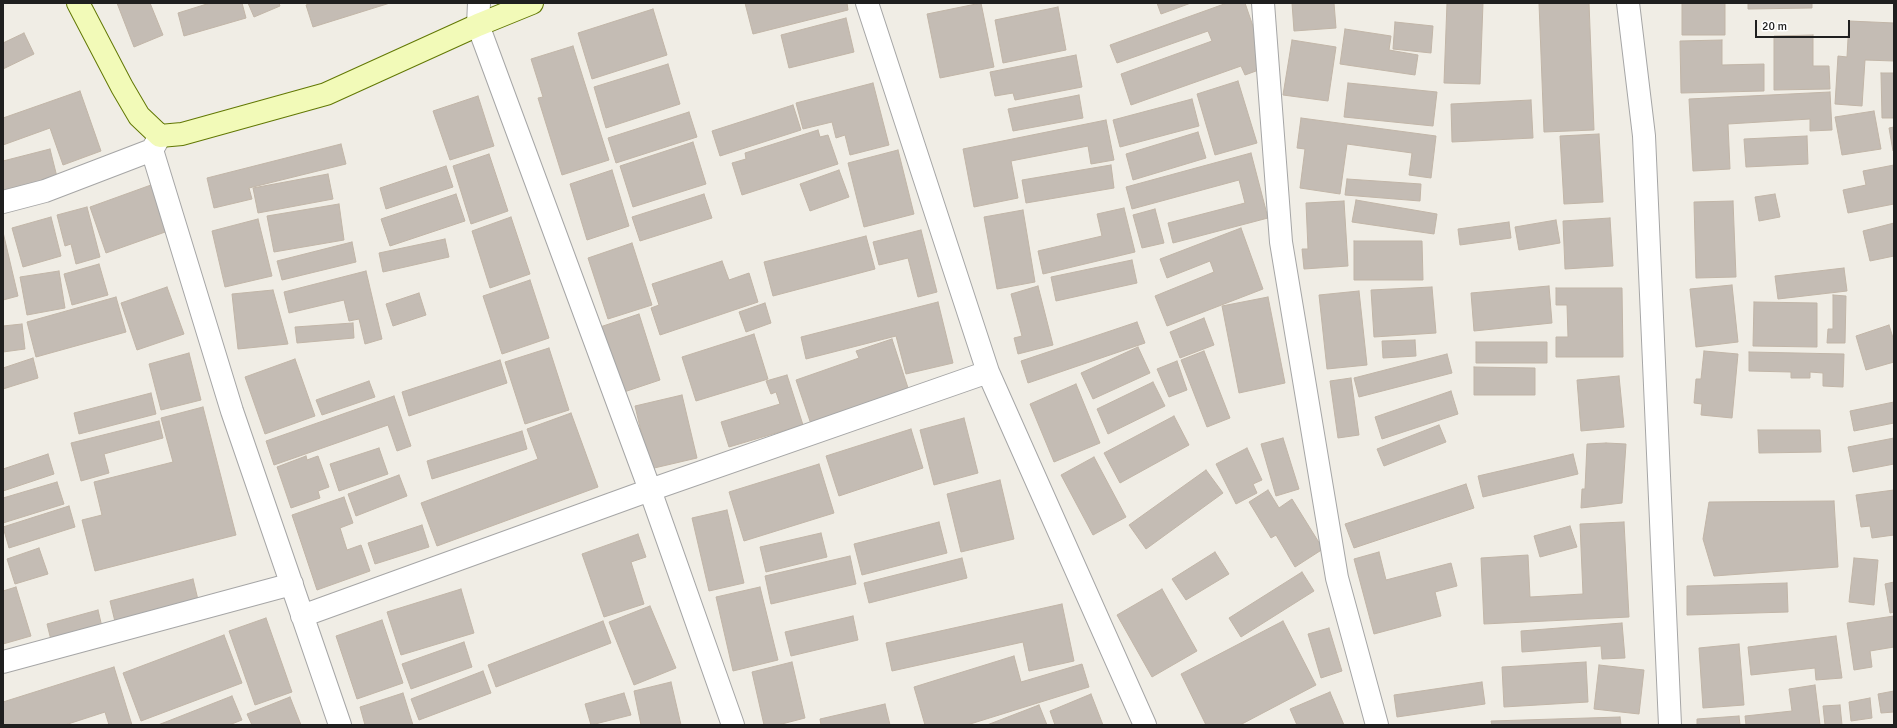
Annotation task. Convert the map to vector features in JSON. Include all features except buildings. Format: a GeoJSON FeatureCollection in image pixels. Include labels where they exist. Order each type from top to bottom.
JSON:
{"type":"FeatureCollection","features":[{"type":"Feature","properties":{"kind":"street"},"geometry":{"type":"LineString","coordinates":[[78,3],[136,110],[156,143],[232,411],[340,725]]}},
{"type":"Feature","properties":{"kind":"street"},"geometry":{"type":"LineString","coordinates":[[478,3],[478,25],[650,490],[733,725]]}},
{"type":"Feature","properties":{"kind":"street"},"geometry":{"type":"LineString","coordinates":[[3,202],[45,192],[156,143],[182,134],[326,94],[478,25],[532,3]]}},
{"type":"Feature","properties":{"kind":"street"},"geometry":{"type":"LineString","coordinates":[[867,3],[988,372],[1145,725]]}},
{"type":"Feature","properties":{"kind":"street"},"geometry":{"type":"LineString","coordinates":[[1262,3],[1281,242],[1337,578],[1377,725]]}},
{"type":"Feature","properties":{"kind":"street"},"geometry":{"type":"LineString","coordinates":[[1628,3],[1644,136],[1670,725]]}},
{"type":"Feature","properties":{"kind":"street"},"geometry":{"type":"LineString","coordinates":[[302,616],[650,490],[988,372]]}},
{"type":"Feature","properties":{"kind":"street"},"geometry":{"type":"LineString","coordinates":[[3,662],[292,584]]}}]}
